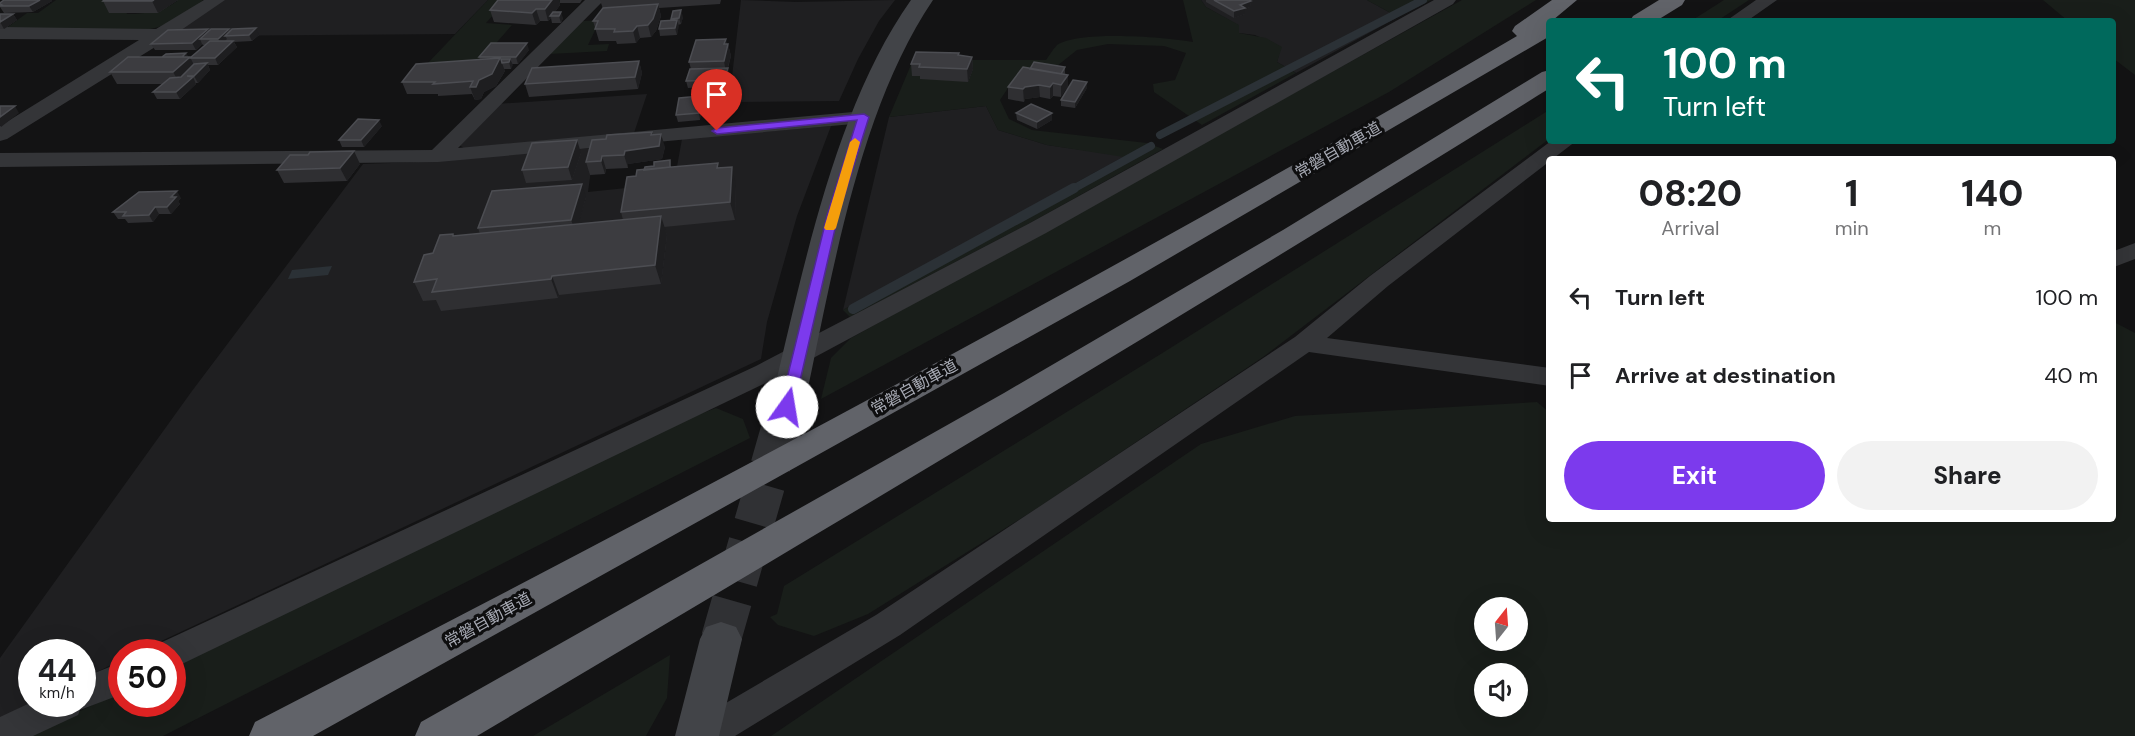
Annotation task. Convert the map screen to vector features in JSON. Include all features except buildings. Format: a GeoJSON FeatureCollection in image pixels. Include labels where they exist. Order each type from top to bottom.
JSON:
{"type":"FeatureCollection","features":[{"type":"Feature","properties":{"kind":"highway"},"geometry":{"type":"LineString","coordinates":[[1646,18],[1674,0]]}},
{"type":"Feature","properties":{"kind":"highway"},"geometry":{"type":"LineString","coordinates":[[1560,18],[1575,3]]}},
{"type":"Feature","properties":{"kind":"highway"},"geometry":{"type":"LineString","coordinates":[[1552,18],[1575,3]]}},
{"type":"Feature","properties":{"kind":"highway"},"geometry":{"type":"LineString","coordinates":[[1428,99],[1546,22]]}},
{"type":"Feature","properties":{"kind":"highway","name":"常磐自動車道"},"geometry":{"type":"LineString","coordinates":[[272,736],[957,363],[1428,99],[1546,28]]}},
{"type":"Feature","properties":{"kind":"highway"},"geometry":{"type":"LineString","coordinates":[[437,736],[1016,401],[1252,261],[1546,79]]}},
{"type":"Feature","properties":{"kind":"main road"},"geometry":{"type":"LineString","coordinates":[[787,407],[832,216],[864,117],[890,55],[922,0]]}},
{"type":"Feature","properties":{"kind":"main road"},"geometry":{"type":"LineString","coordinates":[[697,736],[721,639]]}},
{"type":"Feature","properties":{"kind":"street"},"geometry":{"type":"LineString","coordinates":[[0,135],[216,0]]}},
{"type":"Feature","properties":{"kind":"street"},"geometry":{"type":"LineString","coordinates":[[438,156],[595,0]]}},
{"type":"Feature","properties":{"kind":"street"},"geometry":{"type":"LineString","coordinates":[[186,645],[799,355],[1038,228],[1447,0]]}},
{"type":"Feature","properties":{"kind":"street"},"geometry":{"type":"LineString","coordinates":[[1740,18],[1767,0]]}},
{"type":"Feature","properties":{"kind":"street"},"geometry":{"type":"LineString","coordinates":[[0,33],[160,34]]}},
{"type":"Feature","properties":{"kind":"street"},"geometry":{"type":"LineString","coordinates":[[0,160],[438,156],[864,117]]}},
{"type":"Feature","properties":{"kind":"street"},"geometry":{"type":"LineString","coordinates":[[703,736],[888,625],[1304,343],[1379,281],[1561,144]]}},
{"type":"Feature","properties":{"kind":"street"},"geometry":{"type":"LineString","coordinates":[[2116,259],[2135,250]]}},
{"type":"Feature","properties":{"kind":"street"},"geometry":{"type":"LineString","coordinates":[[1304,343],[1546,376]]}},
{"type":"Feature","properties":{"kind":"street"},"geometry":{"type":"LineString","coordinates":[[0,734],[36,717]]}},
{"type":"Feature","properties":{"kind":"shaded area"},"geometry":{"type":"Polygon","coordinates":[[[56,0],[123,0],[127,14],[140,14],[166,8],[177,1],[135,0],[203,0],[178,18],[150,29],[5,29],[27,13],[38,13],[56,0]]]}},
{"type":"Feature","properties":{"kind":"shaded area"},"geometry":{"type":"Polygon","coordinates":[[[222,0],[488,0],[455,34],[168,36],[222,0]]]}},
{"type":"Feature","properties":{"kind":"shaded area"},"geometry":{"type":"Polygon","coordinates":[[[488,0],[561,0],[558,3],[503,4],[486,23],[512,25],[477,65],[427,64],[488,0]]]}},
{"type":"Feature","properties":{"kind":"shaded area"},"geometry":{"type":"Polygon","coordinates":[[[741,0],[796,2],[895,0],[879,21],[839,101],[729,102],[741,0]]]}},
{"type":"Feature","properties":{"kind":"shaded area"},"geometry":{"type":"Polygon","coordinates":[[[1183,0],[1201,0],[1206,7],[1239,25],[1239,33],[1266,38],[1282,47],[1277,62],[1296,73],[1202,125],[1154,92],[1153,84],[1175,80],[1186,53],[1164,46],[1108,44],[1077,50],[1057,66],[1016,76],[1000,100],[1009,119],[1032,130],[1147,143],[1163,149],[1030,223],[850,317],[843,310],[1124,157],[1047,145],[998,130],[986,106],[889,117],[913,60],[1046,60],[1057,45],[1068,40],[1103,36],[1163,38],[1193,42],[1183,0]]]}},
{"type":"Feature","properties":{"kind":"shaded area"},"geometry":{"type":"Polygon","coordinates":[[[1201,0],[1367,0],[1398,17],[1296,73],[1277,62],[1281,47],[1255,35],[1239,33],[1238,25],[1206,7],[1201,0]]]}},
{"type":"Feature","properties":{"kind":"shaded area"},"geometry":{"type":"Polygon","coordinates":[[[1367,0],[1431,0],[1398,17],[1367,0]]]}},
{"type":"Feature","properties":{"kind":"shaded area"},"geometry":{"type":"Polygon","coordinates":[[[1462,0],[1536,0],[1389,92],[821,399],[831,358],[851,338],[1462,0]]]}},
{"type":"Feature","properties":{"kind":"shaded area"},"geometry":{"type":"Polygon","coordinates":[[[1724,0],[1749,0],[1722,18],[1696,18],[1724,0]]]}},
{"type":"Feature","properties":{"kind":"shaded area"},"geometry":{"type":"Polygon","coordinates":[[[2043,0],[2135,0],[2135,75],[2116,61],[2116,18],[2064,18],[2043,0]]]}},
{"type":"Feature","properties":{"kind":"shaded area"},"geometry":{"type":"Polygon","coordinates":[[[600,20],[588,45],[609,44],[607,51],[549,54],[583,21],[600,20]]]}},
{"type":"Feature","properties":{"kind":"shaded area"},"geometry":{"type":"Polygon","coordinates":[[[647,94],[634,133],[464,148],[459,145],[496,104],[647,94]]]}},
{"type":"Feature","properties":{"kind":"shaded area"},"geometry":{"type":"Polygon","coordinates":[[[986,106],[998,130],[1047,145],[1125,156],[843,310],[889,117],[986,106]]]}},
{"type":"Feature","properties":{"kind":"shaded area"},"geometry":{"type":"Polygon","coordinates":[[[1546,112],[1546,141],[1263,357],[1036,509],[868,614],[814,636],[778,625],[770,617],[777,614],[784,586],[1164,352],[1546,112]]]}},
{"type":"Feature","properties":{"kind":"shaded area"},"geometry":{"type":"Polygon","coordinates":[[[831,126],[797,216],[767,322],[761,359],[166,639],[108,639],[108,666],[96,672],[96,639],[18,639],[18,709],[0,718],[0,658],[192,391],[363,164],[418,162],[594,148],[588,192],[674,183],[682,139],[831,126]]]}},
{"type":"Feature","properties":{"kind":"shaded area"},"geometry":{"type":"Polygon","coordinates":[[[332,266],[328,275],[288,279],[292,270],[332,266]]]}},
{"type":"Feature","properties":{"kind":"shaded area"},"geometry":{"type":"Polygon","coordinates":[[[2116,323],[2135,333],[2135,736],[771,736],[1201,444],[1295,416],[1537,402],[1546,410],[1546,522],[2116,522],[2116,323]]]}},
{"type":"Feature","properties":{"kind":"shaded area"},"geometry":{"type":"Polygon","coordinates":[[[716,408],[743,419],[750,438],[163,736],[29,736],[68,717],[96,717],[96,703],[108,697],[108,717],[186,717],[186,661],[687,419],[716,408]]]}},
{"type":"Feature","properties":{"kind":"shaded area"},"geometry":{"type":"Polygon","coordinates":[[[670,655],[667,698],[646,736],[533,736],[670,655]]]}},
{"type":"Feature","properties":{"kind":"waterway"},"geometry":{"type":"LineString","coordinates":[[1160,135],[1423,0]]}},
{"type":"Feature","properties":{"kind":"waterway"},"geometry":{"type":"LineString","coordinates":[[1071,190],[1151,146]]}},
{"type":"Feature","properties":{"kind":"waterway"},"geometry":{"type":"LineString","coordinates":[[853,309],[1074,188]]}},
{"type":"Feature","properties":{"kind":"tunnel"},"geometry":{"type":"LineString","coordinates":[[780,430],[787,407]]}},
{"type":"Feature","properties":{"kind":"tunnel"},"geometry":{"type":"LineString","coordinates":[[721,639],[781,429]]}},
{"type":"Feature","properties":{"kind":"slow traffic"},"geometry":{"type":"LineString","coordinates":[[830,228],[855,142]]}},
{"type":"Feature","properties":{"kind":"route"},"geometry":{"type":"LineString","coordinates":[[717,131],[864,117],[832,216],[787,407]]}}]}
